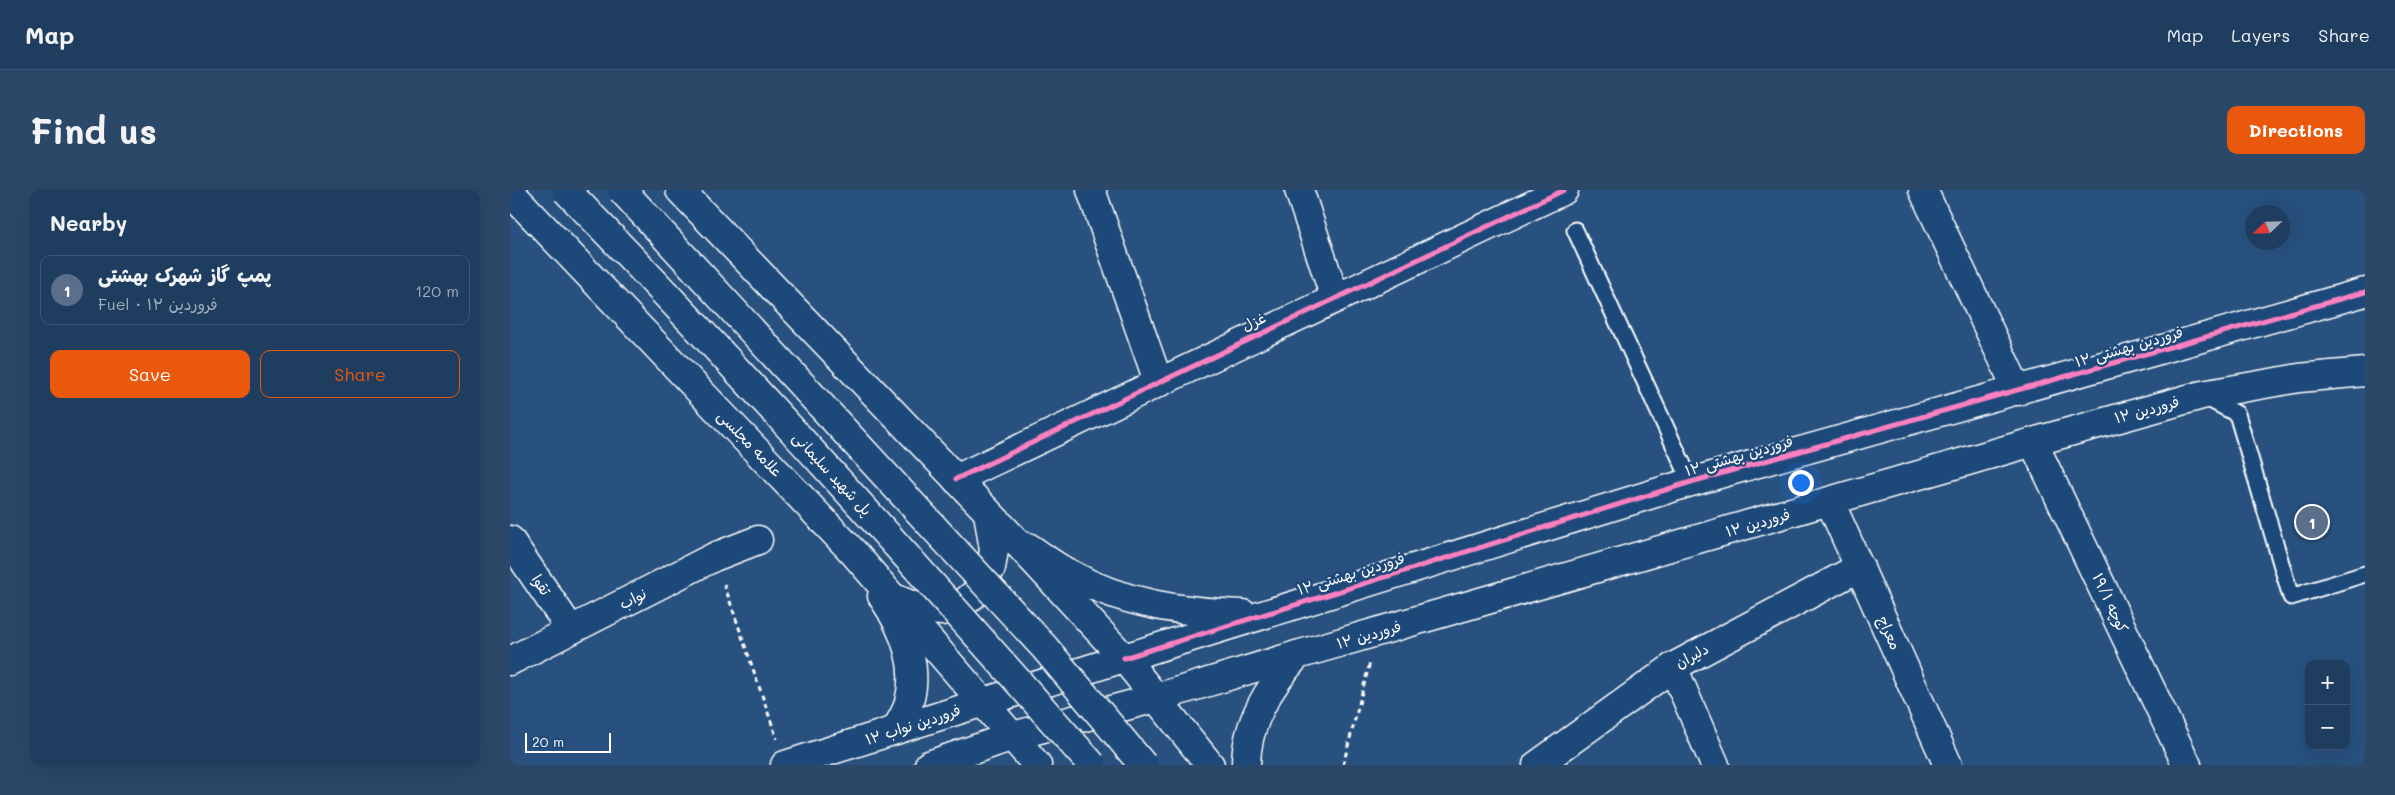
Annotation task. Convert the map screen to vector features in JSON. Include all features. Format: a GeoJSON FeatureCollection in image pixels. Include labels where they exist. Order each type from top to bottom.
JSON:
{"type":"FeatureCollection","features":[{"type":"Feature","properties":{"kind":"main road","name":"پل شهید سلیمانی"},"geometry":{"type":"LineString","coordinates":[[566,190],[660,286],[934,585],[1092,765]]}},
{"type":"Feature","properties":{"kind":"main road"},"geometry":{"type":"LineString","coordinates":[[622,190],[1045,648],[1143,765]]}},
{"type":"Feature","properties":{"kind":"main road"},"geometry":{"type":"LineString","coordinates":[[680,190],[1010,535],[1124,658],[1210,765]]}},
{"type":"Feature","properties":{"kind":"main road"},"geometry":{"type":"LineString","coordinates":[[1091,190],[1158,381]]}},
{"type":"Feature","properties":{"kind":"main road"},"geometry":{"type":"LineString","coordinates":[[1299,190],[1334,298]]}},
{"type":"Feature","properties":{"kind":"main road","name":"غزل"},"geometry":{"type":"LineString","coordinates":[[956,479],[1334,298],[1519,200],[1564,190]]}},
{"type":"Feature","properties":{"kind":"main road"},"geometry":{"type":"LineString","coordinates":[[1923,190],[2018,391]]}},
{"type":"Feature","properties":{"kind":"main road","name":"علامه مجلسی"},"geometry":{"type":"LineString","coordinates":[[510,192],[854,553],[896,599],[1013,736]]}},
{"type":"Feature","properties":{"kind":"main road","name":"۱۲ فروردین بهشتی"},"geometry":{"type":"LineString","coordinates":[[1124,658],[1691,482],[2365,292]]}},
{"type":"Feature","properties":{"kind":"main road","name":"۱۲ فروردین"},"geometry":{"type":"LineString","coordinates":[[1013,736],[1156,698],[1297,655],[2202,395],[2299,378],[2365,372]]}},
{"type":"Feature","properties":{"kind":"main road","name":"کوچه ۱۹/۱"},"geometry":{"type":"LineString","coordinates":[[2033,442],[2187,765]]}},
{"type":"Feature","properties":{"kind":"main road","name":"معراج"},"geometry":{"type":"LineString","coordinates":[[1830,502],[1948,765]]}},
{"type":"Feature","properties":{"kind":"main road"},"geometry":{"type":"LineString","coordinates":[[896,599],[921,610],[942,612],[965,602],[980,589],[990,568],[994,550],[988,513]]}},
{"type":"Feature","properties":{"kind":"main road"},"geometry":{"type":"LineString","coordinates":[[1010,535],[1070,574],[1115,594],[1154,605],[1193,612],[1262,615]]}},
{"type":"Feature","properties":{"kind":"main road","name":"تقوا"},"geometry":{"type":"LineString","coordinates":[[510,540],[571,630]]}},
{"type":"Feature","properties":{"kind":"main road","name":"نواب"},"geometry":{"type":"LineString","coordinates":[[510,662],[714,558],[758,540]]}},
{"type":"Feature","properties":{"kind":"main road"},"geometry":{"type":"LineString","coordinates":[[854,553],[896,618],[910,650],[913,677],[909,703],[896,730]]}},
{"type":"Feature","properties":{"kind":"main road","name":"دلیران"},"geometry":{"type":"LineString","coordinates":[[1537,765],[1673,667],[1860,567]]}},
{"type":"Feature","properties":{"kind":"main road"},"geometry":{"type":"LineString","coordinates":[[1246,765],[1253,727],[1263,699],[1278,677],[1297,655]]}},
{"type":"Feature","properties":{"kind":"main road","name":"۱۲ فروردین نواب"},"geometry":{"type":"LineString","coordinates":[[785,765],[1124,658]]}},
{"type":"Feature","properties":{"kind":"main road"},"geometry":{"type":"LineString","coordinates":[[1673,667],[1715,765]]}},
{"type":"Feature","properties":{"kind":"main road"},"geometry":{"type":"LineString","coordinates":[[943,763],[1013,736],[1037,765]]}},
{"type":"Feature","properties":{"kind":"lane"},"geometry":{"type":"LineString","coordinates":[[1575,230],[1691,482]]}},
{"type":"Feature","properties":{"kind":"lane"},"geometry":{"type":"LineString","coordinates":[[2202,395],[2237,414],[2291,597],[2365,574]]}},
{"type":"Feature","properties":{"kind":"path"},"geometry":{"type":"LineString","coordinates":[[714,558],[785,765]]}},
{"type":"Feature","properties":{"kind":"path"},"geometry":{"type":"LineString","coordinates":[[1343,765],[1378,633]]}},
{"type":"Feature","properties":{"kind":"cycle path"},"geometry":{"type":"LineString","coordinates":[[956,479],[1564,190]]}},
{"type":"Feature","properties":{"kind":"cycle path"},"geometry":{"type":"LineString","coordinates":[[1124,658],[1691,482],[2365,292]]}},
{"type":"Feature","properties":{"kind":"place","name":"پمپ گاز شهرک بهشتی"},"geometry":{"type":"Point","coordinates":[2312,522]}}]}
